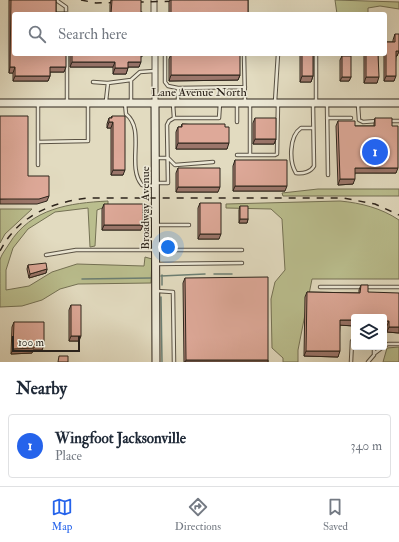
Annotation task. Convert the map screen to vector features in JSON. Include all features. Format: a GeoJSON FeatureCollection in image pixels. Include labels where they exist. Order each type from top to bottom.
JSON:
{"type":"FeatureCollection","features":[{"type":"Feature","properties":{"kind":"main road","name":"Lane Avenue North"},"geometry":{"type":"LineString","coordinates":[[0,103],[399,103]]}},
{"type":"Feature","properties":{"kind":"main road","name":"Broadway Avenue"},"geometry":{"type":"LineString","coordinates":[[155,103],[156,362]]}},
{"type":"Feature","properties":{"kind":"street"},"geometry":{"type":"LineString","coordinates":[[154,0],[154,12]]}},
{"type":"Feature","properties":{"kind":"street","name":"Broadway Avenue"},"geometry":{"type":"LineString","coordinates":[[155,56],[155,103]]}},
{"type":"Feature","properties":{"kind":"lane"},"geometry":{"type":"LineString","coordinates":[[56,0],[66,7],[66,12]]}},
{"type":"Feature","properties":{"kind":"lane"},"geometry":{"type":"LineString","coordinates":[[67,56],[67,103]]}},
{"type":"Feature","properties":{"kind":"lane"},"geometry":{"type":"LineString","coordinates":[[165,56],[165,82],[168,86],[178,88],[245,87]]}},
{"type":"Feature","properties":{"kind":"lane"},"geometry":{"type":"LineString","coordinates":[[244,56],[250,155]]}},
{"type":"Feature","properties":{"kind":"lane"},"geometry":{"type":"LineString","coordinates":[[237,155],[277,154],[276,102],[278,56]]}},
{"type":"Feature","properties":{"kind":"lane"},"geometry":{"type":"LineString","coordinates":[[313,128],[300,128],[293,138],[293,161],[296,173],[312,170],[314,166],[313,128],[316,56]]}},
{"type":"Feature","properties":{"kind":"lane"},"geometry":{"type":"LineString","coordinates":[[93,82],[108,83],[131,80],[140,72],[155,71]]}},
{"type":"Feature","properties":{"kind":"lane"},"geometry":{"type":"LineString","coordinates":[[131,80],[126,114],[130,117],[134,127],[136,173],[139,182],[142,185],[168,183],[167,125],[169,121],[174,118],[219,118],[220,103]]}},
{"type":"Feature","properties":{"kind":"lane"},"geometry":{"type":"LineString","coordinates":[[106,103],[108,83]]}},
{"type":"Feature","properties":{"kind":"lane"},"geometry":{"type":"LineString","coordinates":[[174,118],[178,88]]}},
{"type":"Feature","properties":{"kind":"lane"},"geometry":{"type":"LineString","coordinates":[[327,102],[328,175]]}},
{"type":"Feature","properties":{"kind":"lane"},"geometry":{"type":"LineString","coordinates":[[38,103],[38,165]]}},
{"type":"Feature","properties":{"kind":"lane"},"geometry":{"type":"LineString","coordinates":[[38,142],[88,141],[88,103]]}},
{"type":"Feature","properties":{"kind":"lane"},"geometry":{"type":"LineString","coordinates":[[237,103],[237,122]]}},
{"type":"Feature","properties":{"kind":"lane"},"geometry":{"type":"LineString","coordinates":[[358,103],[359,120],[363,122],[382,122]]}},
{"type":"Feature","properties":{"kind":"lane"},"geometry":{"type":"LineString","coordinates":[[327,118],[351,118]]}},
{"type":"Feature","properties":{"kind":"lane"},"geometry":{"type":"LineString","coordinates":[[388,121],[399,121]]}},
{"type":"Feature","properties":{"kind":"lane"},"geometry":{"type":"LineString","coordinates":[[155,158],[168,158],[175,165],[213,162]]}},
{"type":"Feature","properties":{"kind":"lane"},"geometry":{"type":"LineString","coordinates":[[156,216],[146,216],[146,239],[156,239]]}},
{"type":"Feature","properties":{"kind":"lane"},"geometry":{"type":"LineString","coordinates":[[156,225],[188,225]]}},
{"type":"Feature","properties":{"kind":"lane"},"geometry":{"type":"LineString","coordinates":[[46,255],[76,250],[242,250]]}},
{"type":"Feature","properties":{"kind":"lane"},"geometry":{"type":"LineString","coordinates":[[156,264],[242,263]]}},
{"type":"Feature","properties":{"kind":"lane"},"geometry":{"type":"LineString","coordinates":[[320,287],[399,287]]}},
{"type":"Feature","properties":{"kind":"lane"},"geometry":{"type":"LineString","coordinates":[[156,291],[173,292],[174,362]]}},
{"type":"Feature","properties":{"kind":"lane"},"geometry":{"type":"LineString","coordinates":[[387,344],[399,344]]}},
{"type":"Feature","properties":{"kind":"lane"},"geometry":{"type":"LineString","coordinates":[[351,362],[352,350]]}},
{"type":"Feature","properties":{"kind":"lane"},"geometry":{"type":"LineString","coordinates":[[368,362],[378,350]]}},
{"type":"Feature","properties":{"kind":"green space"},"geometry":{"type":"Polygon","coordinates":[[[335,0],[399,2],[399,9],[380,6],[368,8],[368,12],[337,12],[335,0]]]}},
{"type":"Feature","properties":{"kind":"green space"},"geometry":{"type":"Polygon","coordinates":[[[318,189],[399,189],[399,196],[283,196],[282,193],[318,189]]]}},
{"type":"Feature","properties":{"kind":"green space"},"geometry":{"type":"Polygon","coordinates":[[[108,201],[108,206],[97,210],[95,246],[90,247],[88,208],[55,212],[28,229],[13,248],[6,270],[6,290],[29,286],[52,272],[77,264],[144,266],[145,257],[152,259],[151,283],[78,284],[60,289],[42,300],[22,306],[0,307],[1,256],[18,232],[28,222],[40,215],[66,206],[108,201]]]}},
{"type":"Feature","properties":{"kind":"green space"},"geometry":{"type":"Polygon","coordinates":[[[340,201],[371,207],[385,212],[399,220],[399,279],[312,279],[298,350],[298,362],[283,362],[283,358],[272,348],[271,299],[275,282],[285,270],[282,219],[271,209],[226,208],[226,204],[340,201]]]}},
{"type":"Feature","properties":{"kind":"green space"},"geometry":{"type":"Polygon","coordinates":[[[0,209],[32,209],[5,234],[0,243],[0,209]]]}},
{"type":"Feature","properties":{"kind":"green space"},"geometry":{"type":"Polygon","coordinates":[[[399,347],[399,362],[383,362],[387,348],[399,347]]]}},
{"type":"Feature","properties":{"kind":"building"},"geometry":{"type":"Polygon","coordinates":[[[11,0],[56,0],[56,12],[12,12],[12,56],[66,56],[66,67],[50,67],[50,76],[15,76],[15,67],[10,67],[11,0]]]}},
{"type":"Feature","properties":{"kind":"building"},"geometry":{"type":"Polygon","coordinates":[[[112,0],[141,0],[141,12],[111,12],[112,0]]]}},
{"type":"Feature","properties":{"kind":"building"},"geometry":{"type":"Polygon","coordinates":[[[171,0],[248,0],[248,12],[171,12],[171,0]]]}},
{"type":"Feature","properties":{"kind":"building"},"geometry":{"type":"Polygon","coordinates":[[[395,34],[399,34],[399,51],[396,51],[396,76],[386,76],[387,42],[395,42],[395,34]]]}},
{"type":"Feature","properties":{"kind":"building"},"geometry":{"type":"Polygon","coordinates":[[[72,56],[141,56],[141,62],[128,62],[128,68],[115,68],[115,62],[72,62],[72,56]]]}},
{"type":"Feature","properties":{"kind":"building"},"geometry":{"type":"Polygon","coordinates":[[[171,56],[240,56],[240,75],[171,75],[171,56]]]}},
{"type":"Feature","properties":{"kind":"building"},"geometry":{"type":"Polygon","coordinates":[[[302,56],[313,56],[313,76],[302,76],[302,56]]]}},
{"type":"Feature","properties":{"kind":"building"},"geometry":{"type":"Polygon","coordinates":[[[342,56],[351,56],[351,77],[342,77],[342,56]]]}},
{"type":"Feature","properties":{"kind":"building"},"geometry":{"type":"Polygon","coordinates":[[[366,56],[378,56],[379,77],[366,77],[366,56]]]}},
{"type":"Feature","properties":{"kind":"building"},"geometry":{"type":"Polygon","coordinates":[[[0,116],[28,116],[28,176],[49,176],[49,196],[39,199],[0,199],[0,116]]]}},
{"type":"Feature","properties":{"kind":"building"},"geometry":{"type":"Polygon","coordinates":[[[112,116],[125,116],[125,170],[113,170],[113,122],[109,122],[109,118],[112,118],[112,116]]]}},
{"type":"Feature","properties":{"kind":"building"},"geometry":{"type":"Polygon","coordinates":[[[255,118],[276,118],[276,139],[255,139],[255,118]]]}},
{"type":"Feature","properties":{"kind":"building"},"geometry":{"type":"Polygon","coordinates":[[[375,118],[392,118],[392,126],[398,126],[398,168],[355,168],[355,179],[340,179],[338,121],[355,121],[355,126],[375,126],[375,118]]]}},
{"type":"Feature","properties":{"kind":"building"},"geometry":{"type":"Polygon","coordinates":[[[182,124],[225,124],[225,127],[229,127],[229,143],[178,143],[178,127],[182,127],[182,124]]]}},
{"type":"Feature","properties":{"kind":"building"},"geometry":{"type":"Polygon","coordinates":[[[235,160],[287,160],[287,186],[235,186],[235,160]]]}},
{"type":"Feature","properties":{"kind":"building"},"geometry":{"type":"Polygon","coordinates":[[[178,168],[220,168],[220,187],[178,187],[178,168]]]}},
{"type":"Feature","properties":{"kind":"building"},"geometry":{"type":"Polygon","coordinates":[[[200,203],[221,203],[221,234],[200,234],[200,203]]]}},
{"type":"Feature","properties":{"kind":"building"},"geometry":{"type":"Polygon","coordinates":[[[104,204],[143,204],[143,225],[104,225],[104,204]]]}},
{"type":"Feature","properties":{"kind":"building"},"geometry":{"type":"Polygon","coordinates":[[[240,206],[248,206],[248,219],[240,219],[240,206]]]}},
{"type":"Feature","properties":{"kind":"building"},"geometry":{"type":"Polygon","coordinates":[[[46,263],[47,269],[30,274],[28,265],[46,263]]]}},
{"type":"Feature","properties":{"kind":"building"},"geometry":{"type":"Polygon","coordinates":[[[268,277],[268,360],[186,360],[185,278],[268,277]]]}},
{"type":"Feature","properties":{"kind":"building"},"geometry":{"type":"Polygon","coordinates":[[[361,285],[368,285],[368,292],[399,293],[399,327],[389,327],[387,314],[351,314],[351,320],[340,320],[340,351],[306,351],[307,292],[360,293],[361,285]]]}},
{"type":"Feature","properties":{"kind":"building"},"geometry":{"type":"Polygon","coordinates":[[[71,305],[81,305],[81,336],[71,336],[71,305]]]}},
{"type":"Feature","properties":{"kind":"building"},"geometry":{"type":"Polygon","coordinates":[[[14,322],[44,322],[44,345],[34,345],[34,348],[13,349],[14,322]]]}},
{"type":"Feature","properties":{"kind":"building"},"geometry":{"type":"Polygon","coordinates":[[[59,356],[68,356],[68,362],[58,362],[59,356]]]}},
{"type":"Feature","properties":{"kind":"waterway"},"geometry":{"type":"LineString","coordinates":[[161,276],[205,274]]}},
{"type":"Feature","properties":{"kind":"waterway"},"geometry":{"type":"LineString","coordinates":[[214,274],[232,274]]}},
{"type":"Feature","properties":{"kind":"waterway"},"geometry":{"type":"LineString","coordinates":[[162,275],[162,285]]}},
{"type":"Feature","properties":{"kind":"waterway"},"geometry":{"type":"LineString","coordinates":[[82,279],[151,278]]}},
{"type":"Feature","properties":{"kind":"waterway"},"geometry":{"type":"LineString","coordinates":[[161,297],[162,362]]}},
{"type":"Feature","properties":{"kind":"railway"},"geometry":{"type":"LineString","coordinates":[[81,0],[96,3],[181,1]]}},
{"type":"Feature","properties":{"kind":"railway"},"geometry":{"type":"LineString","coordinates":[[0,251],[7,239],[16,229],[36,213],[60,203],[87,198],[343,198],[375,204],[399,215]]}},
{"type":"Feature","properties":{"kind":"place","name":"Wingfoot Jacksonville"},"geometry":{"type":"Point","coordinates":[375,152]}}]}
